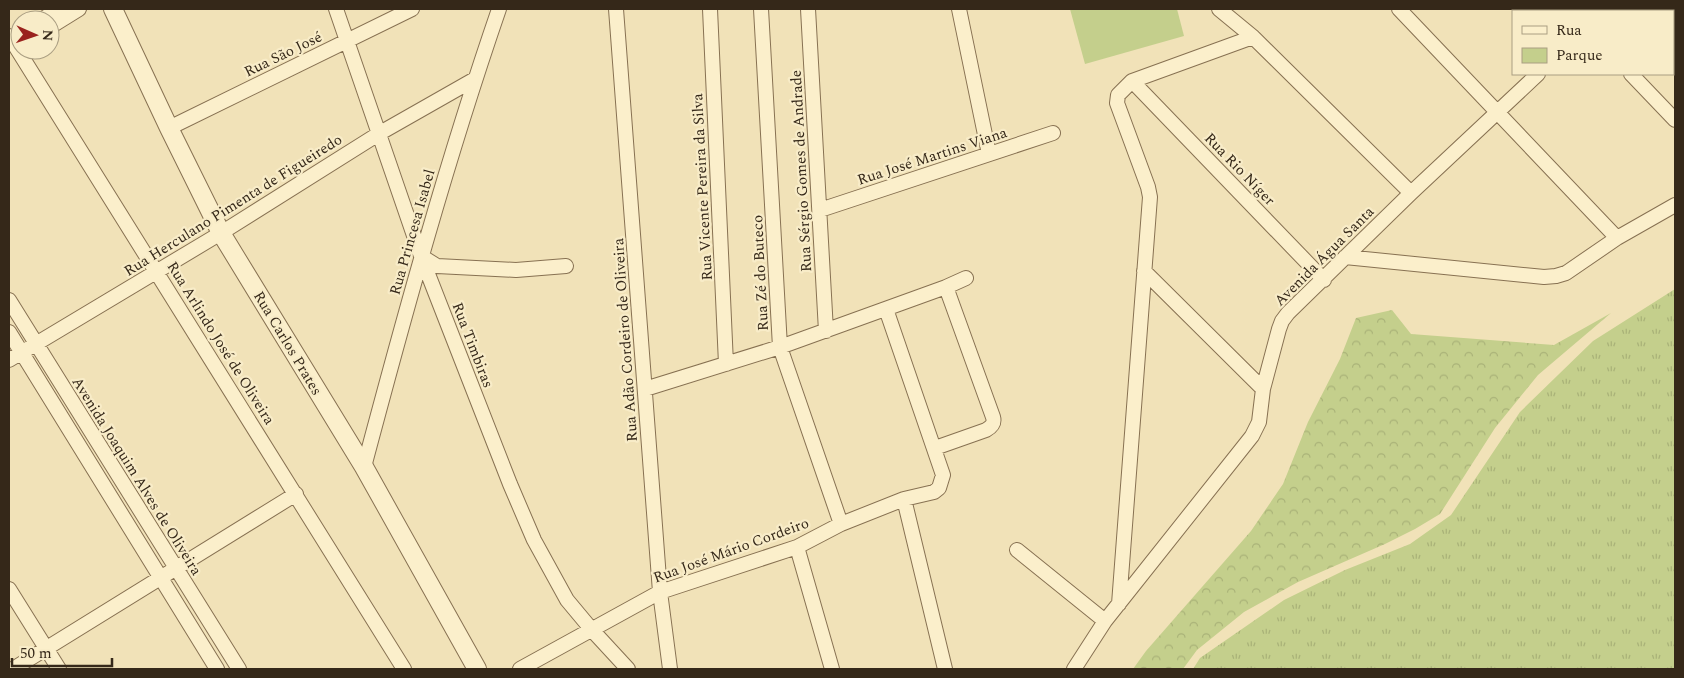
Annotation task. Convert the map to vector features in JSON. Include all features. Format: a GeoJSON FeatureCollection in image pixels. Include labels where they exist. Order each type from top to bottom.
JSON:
{"type":"FeatureCollection","features":[{"type":"Feature","properties":{"kind":"street"},"geometry":{"type":"LineString","coordinates":[[60,21],[79,9]]}},
{"type":"Feature","properties":{"kind":"street","name":"Rua Carlos Prates"},"geometry":{"type":"LineString","coordinates":[[113,9],[168,128],[221,233],[364,467],[478,669]]}},
{"type":"Feature","properties":{"kind":"street","name":"Rua Timbiras"},"geometry":{"type":"LineString","coordinates":[[336,9],[421,256],[534,540],[567,600],[628,669]]}},
{"type":"Feature","properties":{"kind":"street","name":"Rua São José"},"geometry":{"type":"LineString","coordinates":[[168,128],[412,9]]}},
{"type":"Feature","properties":{"kind":"street","name":"Rua Princesa Isabel"},"geometry":{"type":"LineString","coordinates":[[364,467],[421,256],[475,78],[499,9]]}},
{"type":"Feature","properties":{"kind":"street","name":"Rua Adão Cordeiro de Oliveira"},"geometry":{"type":"LineString","coordinates":[[616,9],[660,592],[670,669]]}},
{"type":"Feature","properties":{"kind":"street","name":"Rua Vicente Pereira da Silva"},"geometry":{"type":"LineString","coordinates":[[710,9],[726,364]]}},
{"type":"Feature","properties":{"kind":"street","name":"Rua Zé do Buteco"},"geometry":{"type":"LineString","coordinates":[[761,9],[780,347],[841,524]]}},
{"type":"Feature","properties":{"kind":"street","name":"Rua Sérgio Gomes de Andrade"},"geometry":{"type":"LineString","coordinates":[[808,9],[826,331]]}},
{"type":"Feature","properties":{"kind":"street"},"geometry":{"type":"LineString","coordinates":[[959,9],[989,154]]}},
{"type":"Feature","properties":{"kind":"street"},"geometry":{"type":"LineString","coordinates":[[1220,9],[1253,37],[1410,193]]}},
{"type":"Feature","properties":{"kind":"street"},"geometry":{"type":"LineString","coordinates":[[1399,9],[1617,238]]}},
{"type":"Feature","properties":{"kind":"street"},"geometry":{"type":"LineString","coordinates":[[1118,604],[1150,197],[1148,187],[1116,103],[1121,90],[1132,81],[1253,37]]}},
{"type":"Feature","properties":{"kind":"street","name":"Rua Arlindo José de Oliveira"},"geometry":{"type":"LineString","coordinates":[[24,60],[404,669]]}},
{"type":"Feature","properties":{"kind":"street","name":"Avenida Água Santa"},"geometry":{"type":"LineString","coordinates":[[1074,669],[1105,621],[1252,436],[1258,422],[1263,389],[1282,322],[1288,313],[1324,280],[1410,193],[1537,75]]}},
{"type":"Feature","properties":{"kind":"street"},"geometry":{"type":"LineString","coordinates":[[1632,75],[1675,120]]}},
{"type":"Feature","properties":{"kind":"street","name":"Rua Herculano Pimenta de Figueiredo"},"geometry":{"type":"LineString","coordinates":[[9,360],[221,233],[380,133],[475,78]]}},
{"type":"Feature","properties":{"kind":"street","name":"Rua Rio Níger"},"geometry":{"type":"LineString","coordinates":[[1132,81],[1324,280]]}},
{"type":"Feature","properties":{"kind":"street","name":"Rua José Martins Viana"},"geometry":{"type":"LineString","coordinates":[[820,210],[1053,133]]}},
{"type":"Feature","properties":{"kind":"street"},"geometry":{"type":"LineString","coordinates":[[1345,257],[1535,276],[1556,276],[1566,273],[1617,238],[1675,204]]}},
{"type":"Feature","properties":{"kind":"street"},"geometry":{"type":"LineString","coordinates":[[421,256],[437,266],[516,270],[566,266]]}},
{"type":"Feature","properties":{"kind":"street"},"geometry":{"type":"LineString","coordinates":[[1144,271],[1263,389]]}},
{"type":"Feature","properties":{"kind":"street"},"geometry":{"type":"LineString","coordinates":[[645,389],[780,347],[966,278]]}},
{"type":"Feature","properties":{"kind":"street"},"geometry":{"type":"LineString","coordinates":[[886,309],[934,448],[986,430],[994,423],[993,417],[946,287]]}},
{"type":"Feature","properties":{"kind":"street","name":"Avenida Joaquim Alves de Oliveira"},"geometry":{"type":"LineString","coordinates":[[9,300],[239,669]]}},
{"type":"Feature","properties":{"kind":"street"},"geometry":{"type":"LineString","coordinates":[[9,332],[217,669]]}},
{"type":"Feature","properties":{"kind":"street","name":"Rua José Mário Cordeiro"},"geometry":{"type":"LineString","coordinates":[[520,669],[660,592],[796,547],[841,524],[904,500],[934,492],[939,488],[943,475],[934,448]]}},
{"type":"Feature","properties":{"kind":"street"},"geometry":{"type":"LineString","coordinates":[[13,669],[296,494]]}},
{"type":"Feature","properties":{"kind":"street"},"geometry":{"type":"LineString","coordinates":[[904,500],[945,669]]}},
{"type":"Feature","properties":{"kind":"street"},"geometry":{"type":"LineString","coordinates":[[796,547],[832,669]]}},
{"type":"Feature","properties":{"kind":"street"},"geometry":{"type":"LineString","coordinates":[[1017,550],[1105,621]]}},
{"type":"Feature","properties":{"kind":"street"},"geometry":{"type":"LineString","coordinates":[[9,589],[59,669]]}},
{"type":"Feature","properties":{"kind":"green space"},"geometry":{"type":"Polygon","coordinates":[[[1070,9],[1177,9],[1184,36],[1085,64],[1070,9]]]}},
{"type":"Feature","properties":{"kind":"green space"},"geometry":{"type":"Polygon","coordinates":[[[1675,289],[1675,669],[1193,669],[1200,658],[1284,600],[1345,570],[1410,544],[1451,515],[1520,412],[1593,341],[1675,289]]]}},
{"type":"Feature","properties":{"kind":"green space"},"geometry":{"type":"Polygon","coordinates":[[[1392,310],[1411,334],[1554,345],[1611,313],[1538,375],[1495,428],[1440,514],[1385,544],[1298,582],[1244,612],[1197,650],[1183,669],[1133,669],[1146,651],[1251,531],[1283,484],[1308,422],[1340,359],[1356,318],[1392,310]]]}}]}
